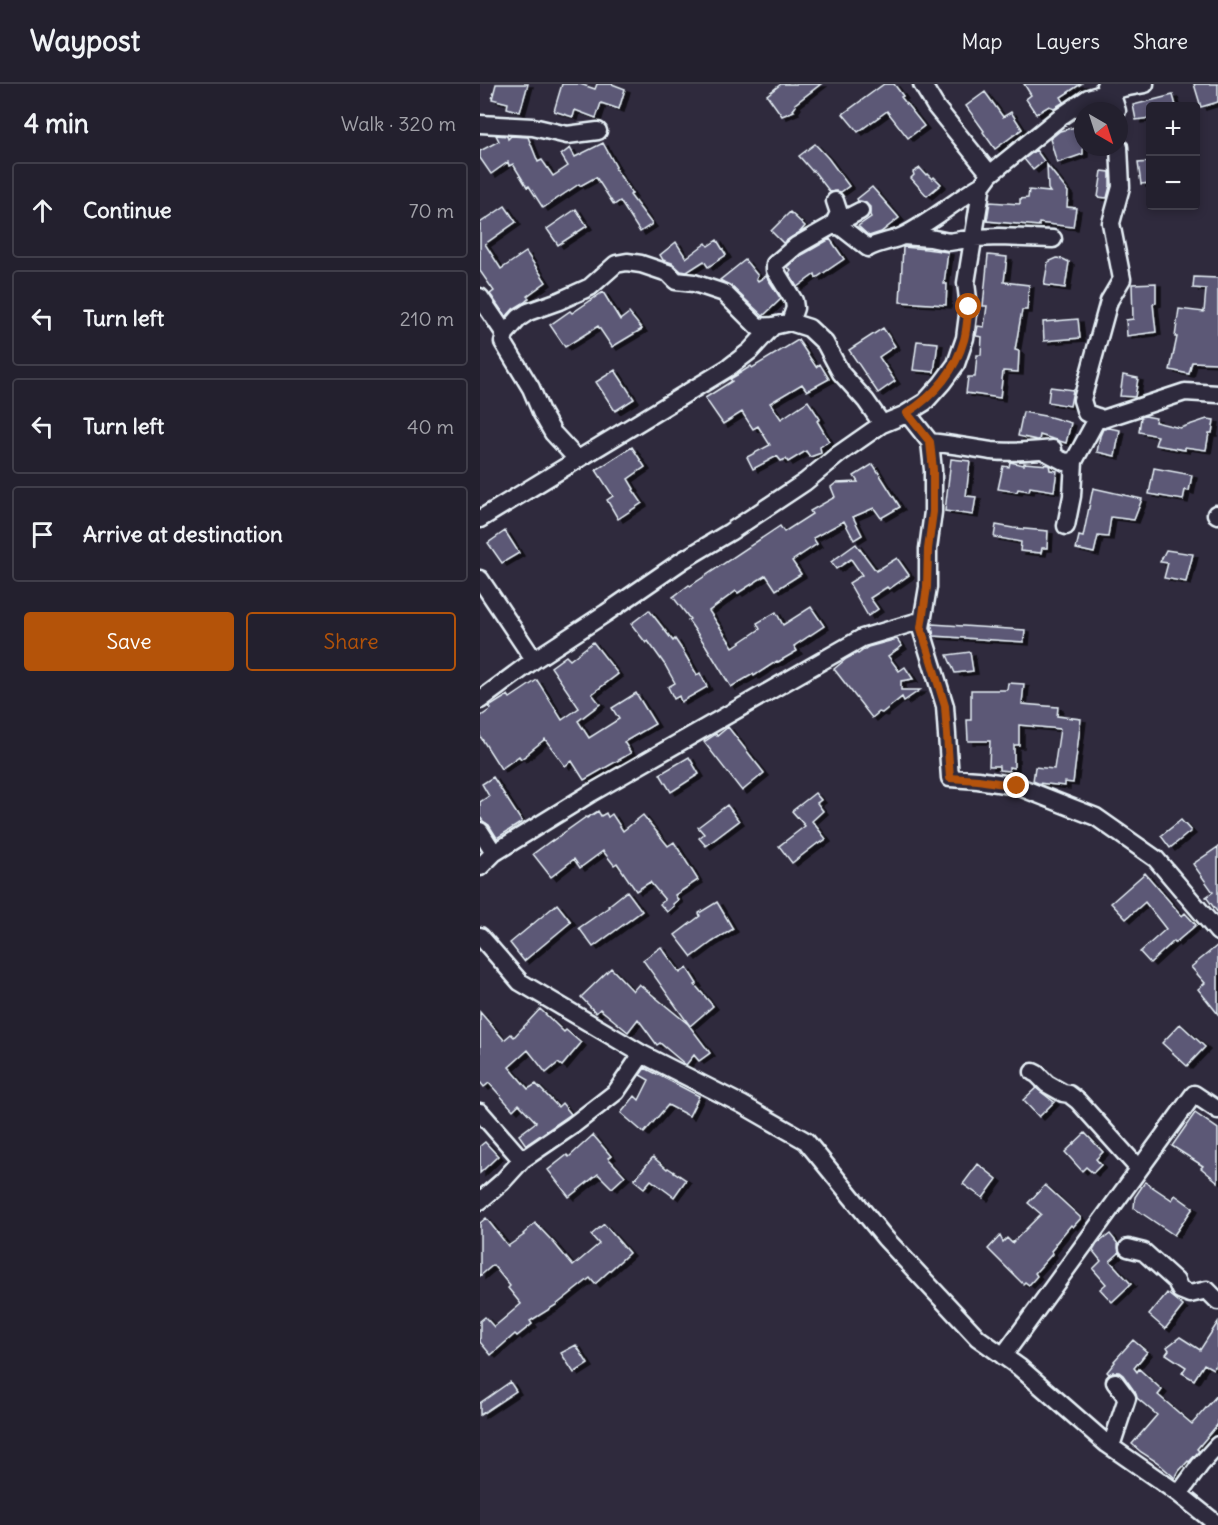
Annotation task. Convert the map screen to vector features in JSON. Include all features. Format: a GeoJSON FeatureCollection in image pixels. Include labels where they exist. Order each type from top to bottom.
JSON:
{"type":"FeatureCollection","features":[{"type":"Feature","properties":{"kind":"street"},"geometry":{"type":"LineString","coordinates":[[480,700],[534,660],[683,560],[805,482],[839,453],[882,424],[925,402],[956,364],[965,338],[969,307],[966,283],[986,179],[922,84]]}},
{"type":"Feature","properties":{"kind":"street"},"geometry":{"type":"LineString","coordinates":[[833,225],[841,227],[868,248],[902,236],[933,219],[986,179],[1060,117],[1088,98],[1108,88],[1145,84]]}},
{"type":"Feature","properties":{"kind":"street"},"geometry":{"type":"LineString","coordinates":[[1108,88],[1113,102]]}},
{"type":"Feature","properties":{"kind":"street"},"geometry":{"type":"LineString","coordinates":[[480,124],[532,128],[567,135],[598,131]]}},
{"type":"Feature","properties":{"kind":"street"},"geometry":{"type":"LineString","coordinates":[[1119,156],[1121,187],[1111,224],[1122,279],[1109,300],[1082,400],[1086,412],[1103,419],[1185,392],[1218,394]]}},
{"type":"Feature","properties":{"kind":"street"},"geometry":{"type":"LineString","coordinates":[[833,225],[839,213],[835,201]]}},
{"type":"Feature","properties":{"kind":"street"},"geometry":{"type":"LineString","coordinates":[[790,322],[795,308],[794,301],[775,270],[775,264],[796,246],[860,211]]}},
{"type":"Feature","properties":{"kind":"street"},"geometry":{"type":"LineString","coordinates":[[902,236],[949,242],[999,237],[1053,239]]}},
{"type":"Feature","properties":{"kind":"street"},"geometry":{"type":"LineString","coordinates":[[577,459],[553,433],[531,388],[503,342],[505,334],[519,318],[528,312],[590,287],[616,264],[627,262],[668,273],[676,281],[694,283],[724,292],[758,327],[790,322],[808,328],[825,343],[841,373],[866,401],[882,424]]}},
{"type":"Feature","properties":{"kind":"street"},"geometry":{"type":"LineString","coordinates":[[480,297],[505,334]]}},
{"type":"Feature","properties":{"kind":"street"},"geometry":{"type":"LineString","coordinates":[[480,519],[728,368],[750,351],[773,326]]}},
{"type":"Feature","properties":{"kind":"street"},"geometry":{"type":"LineString","coordinates":[[907,413],[930,442],[933,470],[933,512],[921,628]]}},
{"type":"Feature","properties":{"kind":"street"},"geometry":{"type":"LineString","coordinates":[[1066,526],[1072,496],[1074,461],[1098,417]]}},
{"type":"Feature","properties":{"kind":"street"},"geometry":{"type":"LineString","coordinates":[[930,442],[992,451],[1048,450],[1065,462],[1074,461]]}},
{"type":"Feature","properties":{"kind":"street"},"geometry":{"type":"LineString","coordinates":[[480,579],[534,660]]}},
{"type":"Feature","properties":{"kind":"street"},"geometry":{"type":"LineString","coordinates":[[480,867],[494,853],[591,793],[861,638],[916,622],[920,625],[945,706],[950,778],[1017,786],[1096,817],[1156,859],[1218,932]]}},
{"type":"Feature","properties":{"kind":"street"},"geometry":{"type":"LineString","coordinates":[[480,831],[494,853]]}},
{"type":"Feature","properties":{"kind":"street"},"geometry":{"type":"LineString","coordinates":[[480,936],[520,982],[642,1053],[743,1105],[806,1141],[885,1238],[978,1338],[1019,1366],[1111,1446],[1218,1525]]}},
{"type":"Feature","properties":{"kind":"street"},"geometry":{"type":"LineString","coordinates":[[480,1201],[522,1160],[616,1092],[642,1053]]}},
{"type":"Feature","properties":{"kind":"street"},"geometry":{"type":"LineString","coordinates":[[1033,1072],[1047,1084],[1069,1094],[1078,1101],[1139,1169]]}},
{"type":"Feature","properties":{"kind":"street"},"geometry":{"type":"LineString","coordinates":[[1003,1356],[1194,1094],[1218,1110]]}},
{"type":"Feature","properties":{"kind":"street"},"geometry":{"type":"LineString","coordinates":[[480,1112],[522,1160]]}},
{"type":"Feature","properties":{"kind":"street"},"geometry":{"type":"LineString","coordinates":[[1128,1248],[1144,1252],[1176,1281],[1180,1290],[1190,1294],[1207,1290],[1218,1301]]}},
{"type":"Feature","properties":{"kind":"street"},"geometry":{"type":"LineString","coordinates":[[1111,1446],[1127,1398],[1115,1382]]}},
{"type":"Feature","properties":{"kind":"street"},"geometry":{"type":"LineString","coordinates":[[1179,1494],[1218,1445]]}},
{"type":"Feature","properties":{"kind":"building"},"geometry":{"type":"Polygon","coordinates":[[[496,84],[528,84],[520,112],[507,108],[508,103],[492,99],[496,84]]]}},
{"type":"Feature","properties":{"kind":"building"},"geometry":{"type":"Polygon","coordinates":[[[562,84],[580,84],[595,89],[597,84],[612,84],[625,89],[619,109],[601,103],[596,118],[575,110],[573,117],[554,111],[562,84]]]}},
{"type":"Feature","properties":{"kind":"building"},"geometry":{"type":"Polygon","coordinates":[[[781,84],[821,84],[795,104],[794,111],[782,116],[767,95],[781,84]]]}},
{"type":"Feature","properties":{"kind":"building"},"geometry":{"type":"Polygon","coordinates":[[[884,84],[894,84],[903,96],[901,97],[924,126],[908,138],[887,111],[858,132],[843,114],[884,84]]]}},
{"type":"Feature","properties":{"kind":"building"},"geometry":{"type":"Polygon","coordinates":[[[1024,84],[1081,84],[1061,97],[1064,102],[1054,108],[1049,106],[1036,114],[1026,99],[1031,95],[1024,84]]]}},
{"type":"Feature","properties":{"kind":"building"},"geometry":{"type":"Polygon","coordinates":[[[1194,84],[1218,84],[1218,102],[1201,107],[1194,84]]]}},
{"type":"Feature","properties":{"kind":"building"},"geometry":{"type":"Polygon","coordinates":[[[985,92],[1003,117],[1011,112],[1022,129],[995,149],[966,106],[985,92]]]}},
{"type":"Feature","properties":{"kind":"building"},"geometry":{"type":"Polygon","coordinates":[[[1173,95],[1175,102],[1146,102],[1146,119],[1136,120],[1133,105],[1173,95]]]}},
{"type":"Feature","properties":{"kind":"building"},"geometry":{"type":"Polygon","coordinates":[[[1074,127],[1074,156],[1077,156],[1057,163],[1050,139],[1060,131],[1074,127]]]}},
{"type":"Feature","properties":{"kind":"building"},"geometry":{"type":"Polygon","coordinates":[[[496,135],[507,136],[508,139],[511,136],[528,137],[538,162],[542,160],[553,176],[568,166],[561,155],[570,148],[575,157],[603,143],[615,168],[632,194],[630,195],[652,224],[640,232],[620,201],[614,205],[596,177],[580,186],[579,184],[543,208],[513,164],[509,166],[508,162],[491,174],[480,158],[480,151],[499,141],[496,135]]]}},
{"type":"Feature","properties":{"kind":"building"},"geometry":{"type":"Polygon","coordinates":[[[815,144],[849,186],[841,192],[830,192],[799,156],[815,144]]]}},
{"type":"Feature","properties":{"kind":"building"},"geometry":{"type":"Polygon","coordinates":[[[1036,150],[1044,161],[1033,170],[1024,159],[1036,150]]]}},
{"type":"Feature","properties":{"kind":"building"},"geometry":{"type":"Polygon","coordinates":[[[1146,162],[1146,183],[1141,184],[1138,163],[1146,162]]]}},
{"type":"Feature","properties":{"kind":"building"},"geometry":{"type":"Polygon","coordinates":[[[1047,165],[1068,192],[1067,207],[1076,208],[1073,227],[987,221],[990,202],[1020,204],[1020,199],[1028,198],[1029,190],[1050,192],[1047,165]]]}},
{"type":"Feature","properties":{"kind":"building"},"geometry":{"type":"Polygon","coordinates":[[[920,168],[926,175],[932,179],[934,177],[941,184],[927,196],[911,178],[914,175],[913,172],[920,168]]]}},
{"type":"Feature","properties":{"kind":"building"},"geometry":{"type":"Polygon","coordinates":[[[1102,171],[1110,172],[1107,198],[1098,197],[1102,171]]]}},
{"type":"Feature","properties":{"kind":"building"},"geometry":{"type":"Polygon","coordinates":[[[872,187],[899,218],[881,232],[869,236],[858,226],[871,217],[870,207],[857,199],[872,187]]]}},
{"type":"Feature","properties":{"kind":"building"},"geometry":{"type":"Polygon","coordinates":[[[505,206],[516,222],[485,244],[501,269],[526,252],[546,282],[527,296],[529,298],[506,317],[490,294],[494,291],[480,271],[480,223],[505,206]]]}},
{"type":"Feature","properties":{"kind":"building"},"geometry":{"type":"Polygon","coordinates":[[[576,209],[587,226],[558,245],[547,229],[576,209]]]}},
{"type":"Feature","properties":{"kind":"building"},"geometry":{"type":"Polygon","coordinates":[[[790,212],[805,226],[783,243],[771,231],[790,212]]]}},
{"type":"Feature","properties":{"kind":"building"},"geometry":{"type":"Polygon","coordinates":[[[830,239],[844,259],[816,278],[815,274],[797,287],[788,267],[802,255],[830,239]]]}},
{"type":"Feature","properties":{"kind":"building"},"geometry":{"type":"Polygon","coordinates":[[[717,240],[726,255],[708,267],[704,261],[687,272],[681,271],[672,263],[663,260],[660,255],[676,242],[686,258],[706,243],[708,246],[717,240]]]}},
{"type":"Feature","properties":{"kind":"building"},"geometry":{"type":"Polygon","coordinates":[[[903,247],[948,252],[944,284],[947,284],[946,305],[900,302],[903,247]]]}},
{"type":"Feature","properties":{"kind":"building"},"geometry":{"type":"Polygon","coordinates":[[[988,255],[1007,257],[1004,282],[1029,285],[1027,310],[1022,310],[1015,350],[1019,351],[1018,372],[1003,371],[1000,398],[966,393],[968,377],[975,377],[977,355],[981,355],[982,337],[976,336],[978,326],[984,327],[987,306],[983,306],[988,255]]]}},
{"type":"Feature","properties":{"kind":"building"},"geometry":{"type":"Polygon","coordinates":[[[1057,258],[1069,262],[1065,288],[1044,285],[1048,262],[1057,258]]]}},
{"type":"Feature","properties":{"kind":"building"},"geometry":{"type":"Polygon","coordinates":[[[745,260],[758,276],[756,278],[758,281],[766,276],[781,299],[763,316],[731,286],[720,280],[745,260]]]}},
{"type":"Feature","properties":{"kind":"building"},"geometry":{"type":"Polygon","coordinates":[[[1194,277],[1218,278],[1218,363],[1192,362],[1189,374],[1170,370],[1177,337],[1175,337],[1179,309],[1204,312],[1206,289],[1193,288],[1194,277]]]}},
{"type":"Feature","properties":{"kind":"building"},"geometry":{"type":"Polygon","coordinates":[[[1156,283],[1156,303],[1153,304],[1156,332],[1127,336],[1126,320],[1133,319],[1132,284],[1156,283]]]}},
{"type":"Feature","properties":{"kind":"building"},"geometry":{"type":"Polygon","coordinates":[[[603,292],[620,320],[629,313],[642,329],[612,347],[598,326],[565,347],[550,325],[603,292]]]}},
{"type":"Feature","properties":{"kind":"building"},"geometry":{"type":"Polygon","coordinates":[[[1078,319],[1080,338],[1044,341],[1043,322],[1078,319]]]}},
{"type":"Feature","properties":{"kind":"building"},"geometry":{"type":"Polygon","coordinates":[[[883,328],[895,346],[879,357],[895,381],[878,393],[849,350],[883,328]]]}},
{"type":"Feature","properties":{"kind":"building"},"geometry":{"type":"Polygon","coordinates":[[[798,340],[816,367],[820,364],[829,379],[807,391],[802,384],[770,403],[781,419],[808,401],[820,419],[817,421],[829,441],[820,447],[821,453],[810,457],[806,451],[788,462],[786,459],[781,461],[777,456],[753,469],[747,457],[770,445],[758,426],[753,429],[742,412],[723,424],[705,398],[732,381],[730,379],[798,340]]]}},
{"type":"Feature","properties":{"kind":"building"},"geometry":{"type":"Polygon","coordinates":[[[917,341],[938,343],[934,372],[913,370],[917,341]]]}},
{"type":"Feature","properties":{"kind":"building"},"geometry":{"type":"Polygon","coordinates":[[[615,370],[634,399],[615,411],[596,382],[615,370]]]}},
{"type":"Feature","properties":{"kind":"building"},"geometry":{"type":"Polygon","coordinates":[[[1123,375],[1138,378],[1135,397],[1120,396],[1123,375]]]}},
{"type":"Feature","properties":{"kind":"building"},"geometry":{"type":"Polygon","coordinates":[[[1050,387],[1073,390],[1070,406],[1048,402],[1050,387]]]}},
{"type":"Feature","properties":{"kind":"building"},"geometry":{"type":"Polygon","coordinates":[[[1023,412],[1071,423],[1066,443],[1040,435],[1039,440],[1018,436],[1023,412]]]}},
{"type":"Feature","properties":{"kind":"building"},"geometry":{"type":"Polygon","coordinates":[[[1141,417],[1156,418],[1155,422],[1180,428],[1207,419],[1214,420],[1206,450],[1185,447],[1185,450],[1155,445],[1158,436],[1139,432],[1141,417]]]}},
{"type":"Feature","properties":{"kind":"building"},"geometry":{"type":"Polygon","coordinates":[[[1103,429],[1120,430],[1115,456],[1097,452],[1103,429]]]}},
{"type":"Feature","properties":{"kind":"building"},"geometry":{"type":"Polygon","coordinates":[[[632,447],[645,467],[628,479],[642,503],[618,519],[607,500],[613,496],[596,470],[632,447]]]}},
{"type":"Feature","properties":{"kind":"building"},"geometry":{"type":"Polygon","coordinates":[[[951,459],[970,461],[966,496],[976,497],[973,515],[945,511],[951,459]]]}},
{"type":"Feature","properties":{"kind":"building"},"geometry":{"type":"Polygon","coordinates":[[[1010,462],[1024,465],[1024,463],[1049,465],[1050,470],[1057,471],[1054,491],[1030,487],[1029,491],[1018,489],[1017,492],[998,489],[1003,466],[1009,467],[1010,462]]]}},
{"type":"Feature","properties":{"kind":"building"},"geometry":{"type":"Polygon","coordinates":[[[873,464],[900,507],[881,518],[874,508],[853,517],[862,535],[854,540],[844,521],[813,538],[817,544],[792,561],[801,574],[776,590],[766,575],[738,593],[736,591],[709,611],[733,647],[760,629],[757,623],[776,612],[783,625],[811,607],[824,626],[794,646],[797,651],[731,687],[688,620],[690,619],[673,597],[780,526],[784,532],[812,514],[810,511],[835,497],[831,487],[836,483],[858,482],[854,476],[873,464]]]}},
{"type":"Feature","properties":{"kind":"building"},"geometry":{"type":"Polygon","coordinates":[[[1154,468],[1192,475],[1189,491],[1185,490],[1183,500],[1149,494],[1154,468]]]}},
{"type":"Feature","properties":{"kind":"building"},"geometry":{"type":"Polygon","coordinates":[[[1093,488],[1142,499],[1134,520],[1111,517],[1108,537],[1098,536],[1094,553],[1076,549],[1079,536],[1083,537],[1093,488]]]}},
{"type":"Feature","properties":{"kind":"building"},"geometry":{"type":"Polygon","coordinates":[[[996,525],[1048,531],[1047,548],[1042,548],[1041,553],[1020,551],[1021,542],[994,537],[996,525]]]}},
{"type":"Feature","properties":{"kind":"building"},"geometry":{"type":"Polygon","coordinates":[[[505,531],[519,553],[502,563],[488,543],[505,531]]]}},
{"type":"Feature","properties":{"kind":"building"},"geometry":{"type":"Polygon","coordinates":[[[856,544],[876,571],[897,558],[909,575],[889,589],[887,587],[870,598],[878,609],[868,616],[849,583],[862,575],[851,559],[836,569],[831,562],[856,544]]]}},
{"type":"Feature","properties":{"kind":"building"},"geometry":{"type":"Polygon","coordinates":[[[1166,550],[1193,554],[1186,582],[1164,578],[1168,563],[1160,562],[1166,550]]]}},
{"type":"Feature","properties":{"kind":"building"},"geometry":{"type":"Polygon","coordinates":[[[649,610],[673,641],[675,639],[697,675],[700,673],[707,687],[681,702],[679,696],[674,699],[668,687],[675,683],[665,665],[648,641],[646,643],[631,624],[649,610]]]}},
{"type":"Feature","properties":{"kind":"building"},"geometry":{"type":"Polygon","coordinates":[[[932,624],[1025,630],[1024,642],[934,636],[932,624]]]}},
{"type":"Feature","properties":{"kind":"building"},"geometry":{"type":"Polygon","coordinates":[[[897,639],[902,646],[888,656],[899,671],[905,667],[913,679],[901,681],[901,690],[920,690],[904,701],[902,697],[872,718],[834,669],[846,659],[868,647],[897,639]]]}},
{"type":"Feature","properties":{"kind":"building"},"geometry":{"type":"Polygon","coordinates":[[[593,642],[618,674],[592,694],[600,704],[578,721],[589,738],[619,719],[612,708],[636,693],[655,724],[624,742],[631,753],[584,780],[572,761],[565,766],[545,739],[521,759],[519,756],[501,769],[480,736],[480,717],[491,709],[489,707],[508,695],[510,698],[537,680],[562,720],[579,708],[551,667],[566,656],[570,660],[593,642]]]}},
{"type":"Feature","properties":{"kind":"building"},"geometry":{"type":"Polygon","coordinates":[[[970,652],[973,671],[955,673],[947,655],[970,652]]]}},
{"type":"Feature","properties":{"kind":"building"},"geometry":{"type":"Polygon","coordinates":[[[1008,683],[1024,684],[1022,704],[1058,707],[1057,716],[1081,719],[1073,783],[1065,782],[1065,786],[1033,781],[1035,767],[1054,769],[1060,729],[1019,725],[1019,745],[1014,745],[1014,768],[1009,767],[1009,771],[999,770],[999,766],[989,766],[990,741],[968,741],[967,720],[971,720],[971,690],[1007,690],[1008,683]]]}},
{"type":"Feature","properties":{"kind":"building"},"geometry":{"type":"Polygon","coordinates":[[[728,727],[764,773],[742,791],[704,742],[716,734],[717,736],[728,727]]]}},
{"type":"Feature","properties":{"kind":"building"},"geometry":{"type":"Polygon","coordinates":[[[689,757],[699,774],[671,792],[660,774],[689,757]]]}},
{"type":"Feature","properties":{"kind":"building"},"geometry":{"type":"Polygon","coordinates":[[[493,777],[522,822],[497,838],[489,825],[480,817],[480,802],[489,796],[482,784],[493,777]]]}},
{"type":"Feature","properties":{"kind":"building"},"geometry":{"type":"Polygon","coordinates":[[[815,793],[821,800],[817,803],[823,811],[812,821],[826,839],[792,863],[779,846],[805,826],[792,811],[815,793]]]}},
{"type":"Feature","properties":{"kind":"building"},"geometry":{"type":"Polygon","coordinates":[[[727,805],[739,821],[706,846],[699,838],[704,834],[698,827],[727,805]]]}},
{"type":"Feature","properties":{"kind":"building"},"geometry":{"type":"Polygon","coordinates":[[[598,811],[601,816],[606,813],[608,817],[612,814],[623,831],[643,815],[668,846],[674,842],[698,880],[675,895],[678,900],[667,912],[660,904],[665,900],[650,882],[636,891],[617,863],[614,865],[603,851],[580,868],[574,859],[551,877],[533,854],[598,811]]]}},
{"type":"Feature","properties":{"kind":"building"},"geometry":{"type":"Polygon","coordinates":[[[1181,820],[1191,831],[1170,848],[1161,836],[1181,820]]]}},
{"type":"Feature","properties":{"kind":"building"},"geometry":{"type":"Polygon","coordinates":[[[1218,847],[1218,913],[1206,897],[1213,892],[1193,864],[1218,847]]]}},
{"type":"Feature","properties":{"kind":"building"},"geometry":{"type":"Polygon","coordinates":[[[1145,873],[1182,916],[1185,913],[1196,925],[1150,963],[1140,952],[1166,929],[1145,902],[1126,919],[1111,903],[1145,873]]]}},
{"type":"Feature","properties":{"kind":"building"},"geometry":{"type":"Polygon","coordinates":[[[627,891],[642,911],[593,947],[579,928],[627,891]]]}},
{"type":"Feature","properties":{"kind":"building"},"geometry":{"type":"Polygon","coordinates":[[[717,902],[733,929],[692,957],[675,935],[700,916],[699,913],[717,902]]]}},
{"type":"Feature","properties":{"kind":"building"},"geometry":{"type":"Polygon","coordinates":[[[557,904],[571,922],[524,961],[510,943],[557,904]]]}},
{"type":"Feature","properties":{"kind":"building"},"geometry":{"type":"Polygon","coordinates":[[[1218,945],[1218,1014],[1198,989],[1205,983],[1191,967],[1218,945]]]}},
{"type":"Feature","properties":{"kind":"building"},"geometry":{"type":"Polygon","coordinates":[[[661,947],[680,973],[687,968],[697,984],[695,985],[713,1006],[690,1026],[643,960],[661,947]]]}},
{"type":"Feature","properties":{"kind":"building"},"geometry":{"type":"Polygon","coordinates":[[[611,968],[633,991],[639,984],[688,1024],[710,1053],[699,1061],[694,1055],[686,1065],[660,1043],[657,1045],[638,1019],[628,1032],[600,1009],[596,1013],[581,997],[611,968]]]}},
{"type":"Feature","properties":{"kind":"building"},"geometry":{"type":"Polygon","coordinates":[[[540,1009],[564,1032],[566,1030],[581,1043],[562,1066],[558,1063],[546,1073],[528,1050],[509,1067],[528,1089],[536,1084],[558,1107],[562,1103],[571,1114],[526,1145],[519,1135],[536,1122],[519,1104],[513,1110],[489,1083],[484,1087],[480,1082],[480,1012],[504,1040],[511,1034],[514,1037],[540,1009]]]}},
{"type":"Feature","properties":{"kind":"building"},"geometry":{"type":"Polygon","coordinates":[[[1180,1024],[1205,1047],[1187,1066],[1162,1043],[1180,1024]]]}},
{"type":"Feature","properties":{"kind":"building"},"geometry":{"type":"Polygon","coordinates":[[[645,1068],[699,1096],[689,1116],[668,1105],[644,1133],[621,1113],[635,1096],[639,1100],[649,1080],[640,1075],[645,1068]]]}},
{"type":"Feature","properties":{"kind":"building"},"geometry":{"type":"Polygon","coordinates":[[[1036,1088],[1054,1102],[1039,1117],[1023,1100],[1036,1088]]]}},
{"type":"Feature","properties":{"kind":"building"},"geometry":{"type":"Polygon","coordinates":[[[1195,1113],[1218,1129],[1218,1182],[1201,1168],[1203,1166],[1172,1146],[1195,1113]]]}},
{"type":"Feature","properties":{"kind":"building"},"geometry":{"type":"Polygon","coordinates":[[[1085,1133],[1103,1152],[1096,1159],[1101,1165],[1093,1173],[1086,1167],[1082,1171],[1065,1152],[1085,1133]]]}},
{"type":"Feature","properties":{"kind":"building"},"geometry":{"type":"Polygon","coordinates":[[[593,1135],[611,1156],[608,1158],[625,1176],[612,1188],[598,1174],[569,1197],[548,1170],[567,1155],[569,1157],[593,1135]]]}},
{"type":"Feature","properties":{"kind":"building"},"geometry":{"type":"Polygon","coordinates":[[[485,1142],[498,1156],[480,1173],[480,1146],[485,1142]]]}},
{"type":"Feature","properties":{"kind":"building"},"geometry":{"type":"Polygon","coordinates":[[[653,1157],[667,1169],[686,1180],[674,1197],[651,1180],[644,1188],[634,1180],[653,1157]]]}},
{"type":"Feature","properties":{"kind":"building"},"geometry":{"type":"Polygon","coordinates":[[[978,1164],[997,1179],[983,1198],[963,1184],[978,1164]]]}},
{"type":"Feature","properties":{"kind":"building"},"geometry":{"type":"Polygon","coordinates":[[[1145,1182],[1172,1200],[1175,1195],[1193,1208],[1174,1235],[1134,1208],[1135,1197],[1145,1182]]]}},
{"type":"Feature","properties":{"kind":"building"},"geometry":{"type":"Polygon","coordinates":[[[1045,1185],[1081,1218],[1073,1227],[1071,1225],[1055,1244],[1051,1251],[1052,1254],[1035,1273],[1037,1276],[1029,1285],[1025,1282],[1023,1284],[988,1249],[1000,1236],[1003,1242],[1007,1238],[1012,1243],[1041,1214],[1028,1203],[1045,1185]]]}},
{"type":"Feature","properties":{"kind":"building"},"geometry":{"type":"Polygon","coordinates":[[[486,1218],[508,1246],[524,1235],[535,1223],[573,1266],[599,1244],[591,1235],[604,1224],[629,1253],[595,1284],[590,1278],[556,1305],[530,1321],[532,1324],[517,1336],[515,1334],[491,1355],[480,1342],[480,1321],[485,1317],[494,1327],[521,1304],[493,1265],[480,1276],[480,1223],[486,1218]]]}},
{"type":"Feature","properties":{"kind":"building"},"geometry":{"type":"Polygon","coordinates":[[[1110,1234],[1118,1244],[1119,1253],[1110,1261],[1131,1284],[1112,1302],[1100,1289],[1106,1284],[1093,1269],[1101,1261],[1093,1251],[1097,1244],[1110,1234]]]}},
{"type":"Feature","properties":{"kind":"building"},"geometry":{"type":"Polygon","coordinates":[[[1167,1293],[1183,1306],[1165,1329],[1149,1315],[1167,1293]]]}},
{"type":"Feature","properties":{"kind":"building"},"geometry":{"type":"Polygon","coordinates":[[[1218,1322],[1218,1360],[1213,1369],[1204,1364],[1194,1380],[1182,1373],[1186,1367],[1166,1354],[1169,1350],[1167,1347],[1180,1337],[1200,1350],[1218,1322]]]}},
{"type":"Feature","properties":{"kind":"building"},"geometry":{"type":"Polygon","coordinates":[[[1133,1340],[1147,1352],[1134,1368],[1137,1372],[1139,1369],[1162,1390],[1158,1395],[1192,1424],[1218,1394],[1218,1424],[1197,1449],[1199,1451],[1175,1478],[1132,1444],[1157,1415],[1137,1398],[1123,1375],[1119,1372],[1109,1374],[1107,1372],[1133,1340]]]}},
{"type":"Feature","properties":{"kind":"building"},"geometry":{"type":"Polygon","coordinates":[[[576,1345],[588,1364],[574,1373],[561,1353],[576,1345]]]}},
{"type":"Feature","properties":{"kind":"building"},"geometry":{"type":"Polygon","coordinates":[[[510,1382],[516,1391],[480,1415],[480,1403],[510,1382]]]}},
{"type":"Feature","properties":{"kind":"route"},"geometry":{"type":"LineString","coordinates":[[969,307],[965,338],[956,364],[925,402],[907,413],[930,442],[933,470],[933,512],[921,628],[945,706],[950,778],[1017,786]]}}]}
